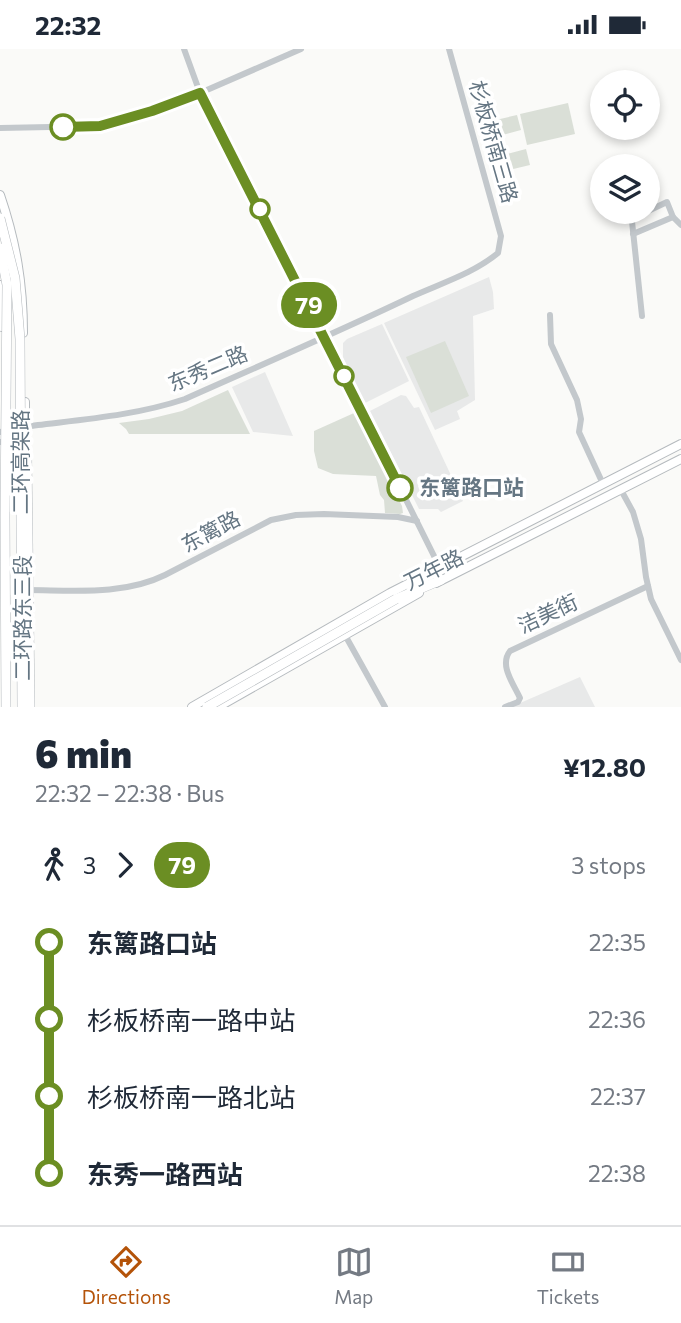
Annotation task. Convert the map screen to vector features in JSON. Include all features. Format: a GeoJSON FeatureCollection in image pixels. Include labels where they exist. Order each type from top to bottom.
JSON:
{"type":"FeatureCollection","features":[{"type":"Feature","properties":{"kind":"highway","name":"二环高架路"},"geometry":{"type":"LineString","coordinates":[[0,218],[15,278],[20,339],[23,423],[23,707]]}},
{"type":"Feature","properties":{"kind":"highway","name":"二环高架路"},"geometry":{"type":"LineString","coordinates":[[0,248],[7,285],[5,707]]}},
{"type":"Feature","properties":{"kind":"highway"},"geometry":{"type":"LineString","coordinates":[[23,423],[27,453],[30,707]]}},
{"type":"Feature","properties":{"kind":"highway"},"geometry":{"type":"LineString","coordinates":[[0,476],[5,517]]}},
{"type":"Feature","properties":{"kind":"highway"},"geometry":{"type":"LineString","coordinates":[[207,707],[396,599],[441,580]]}},
{"type":"Feature","properties":{"kind":"main road","name":"二环路东三段"},"geometry":{"type":"LineString","coordinates":[[0,195],[19,267],[23,322],[23,707]]}},
{"type":"Feature","properties":{"kind":"main road","name":"二环路东三段"},"geometry":{"type":"LineString","coordinates":[[0,285],[5,707]]}},
{"type":"Feature","properties":{"kind":"main road","name":"万年路"},"geometry":{"type":"LineString","coordinates":[[192,707],[439,566],[681,444]]}},
{"type":"Feature","properties":{"kind":"main road","name":"万年路"},"geometry":{"type":"LineString","coordinates":[[218,707],[441,580],[681,460]]}},
{"type":"Feature","properties":{"kind":"main road"},"geometry":{"type":"LineString","coordinates":[[239,679],[235,683],[235,689],[246,691]]}},
{"type":"Feature","properties":{"kind":"street"},"geometry":{"type":"LineString","coordinates":[[184,49],[200,93],[439,566]]}},
{"type":"Feature","properties":{"kind":"street"},"geometry":{"type":"LineString","coordinates":[[0,128],[100,126],[200,93],[300,49]]}},
{"type":"Feature","properties":{"kind":"street","name":"杉板桥南三路"},"geometry":{"type":"LineString","coordinates":[[449,49],[501,236],[501,245]]}},
{"type":"Feature","properties":{"kind":"street"},"geometry":{"type":"LineString","coordinates":[[660,205],[667,202],[673,217],[681,225]]}},
{"type":"Feature","properties":{"kind":"street"},"geometry":{"type":"LineString","coordinates":[[633,234],[673,217]]}},
{"type":"Feature","properties":{"kind":"street"},"geometry":{"type":"LineString","coordinates":[[632,224],[642,316]]}},
{"type":"Feature","properties":{"kind":"street","name":"东秀二路"},"geometry":{"type":"LineString","coordinates":[[1,432],[23,423],[133,414],[185,399],[466,273],[490,260],[498,253],[501,245]]}},
{"type":"Feature","properties":{"kind":"street"},"geometry":{"type":"LineString","coordinates":[[551,315],[551,344],[577,400],[579,432],[603,484]]}},
{"type":"Feature","properties":{"kind":"street"},"geometry":{"type":"LineString","coordinates":[[1,442],[23,423]]}},
{"type":"Feature","properties":{"kind":"street"},"geometry":{"type":"LineString","coordinates":[[621,490],[633,512],[641,539],[648,586],[681,660]]}},
{"type":"Feature","properties":{"kind":"street","name":"东篱路"},"geometry":{"type":"LineString","coordinates":[[23,590],[103,589],[152,582],[271,520],[296,515],[324,513],[398,517],[416,521]]}},
{"type":"Feature","properties":{"kind":"street","name":"洁美街"},"geometry":{"type":"LineString","coordinates":[[505,707],[518,702],[520,698],[505,666],[505,657],[510,651],[648,586]]}},
{"type":"Feature","properties":{"kind":"street"},"geometry":{"type":"LineString","coordinates":[[345,635],[385,707]]}},
{"type":"Feature","properties":{"kind":"shaded area"},"geometry":{"type":"Polygon","coordinates":[[[568,103],[575,134],[527,145],[520,114],[568,103]]]}},
{"type":"Feature","properties":{"kind":"shaded area"},"geometry":{"type":"Polygon","coordinates":[[[517,115],[521,130],[491,138],[487,122],[517,115]]]}},
{"type":"Feature","properties":{"kind":"shaded area"},"geometry":{"type":"Polygon","coordinates":[[[526,149],[530,165],[500,172],[496,157],[526,149]]]}},
{"type":"Feature","properties":{"kind":"shaded area"},"geometry":{"type":"Polygon","coordinates":[[[489,277],[494,309],[473,316],[475,400],[457,411],[460,419],[435,430],[384,323],[489,277]]]}},
{"type":"Feature","properties":{"kind":"shaded area"},"geometry":{"type":"Polygon","coordinates":[[[382,324],[409,381],[365,403],[343,357],[343,343],[382,324]]]}},
{"type":"Feature","properties":{"kind":"shaded area"},"geometry":{"type":"Polygon","coordinates":[[[445,341],[469,396],[431,413],[406,357],[445,341]]]}},
{"type":"Feature","properties":{"kind":"shaded area"},"geometry":{"type":"Polygon","coordinates":[[[265,372],[293,436],[253,432],[232,387],[265,372]]]}},
{"type":"Feature","properties":{"kind":"shaded area"},"geometry":{"type":"Polygon","coordinates":[[[228,390],[250,434],[129,434],[119,423],[182,411],[228,390]]]}},
{"type":"Feature","properties":{"kind":"shaded area"},"geometry":{"type":"Polygon","coordinates":[[[401,395],[406,396],[414,408],[419,407],[463,501],[441,512],[438,509],[419,509],[370,411],[401,395]]]}},
{"type":"Feature","properties":{"kind":"shaded area"},"geometry":{"type":"Polygon","coordinates":[[[354,413],[402,506],[403,513],[385,513],[384,500],[380,495],[376,476],[333,474],[318,468],[314,451],[314,431],[354,413]]]}},
{"type":"Feature","properties":{"kind":"shaded area"},"geometry":{"type":"Polygon","coordinates":[[[580,677],[595,707],[511,707],[580,677]]]}},
{"type":"Feature","properties":{"kind":"bus line","name":"79"},"geometry":{"type":"LineString","coordinates":[[63,127],[100,126],[200,93],[400,488]]}},
{"type":"Feature","properties":{"kind":"place","name":"东篱路口站"},"geometry":{"type":"Point","coordinates":[400,488]}}]}
